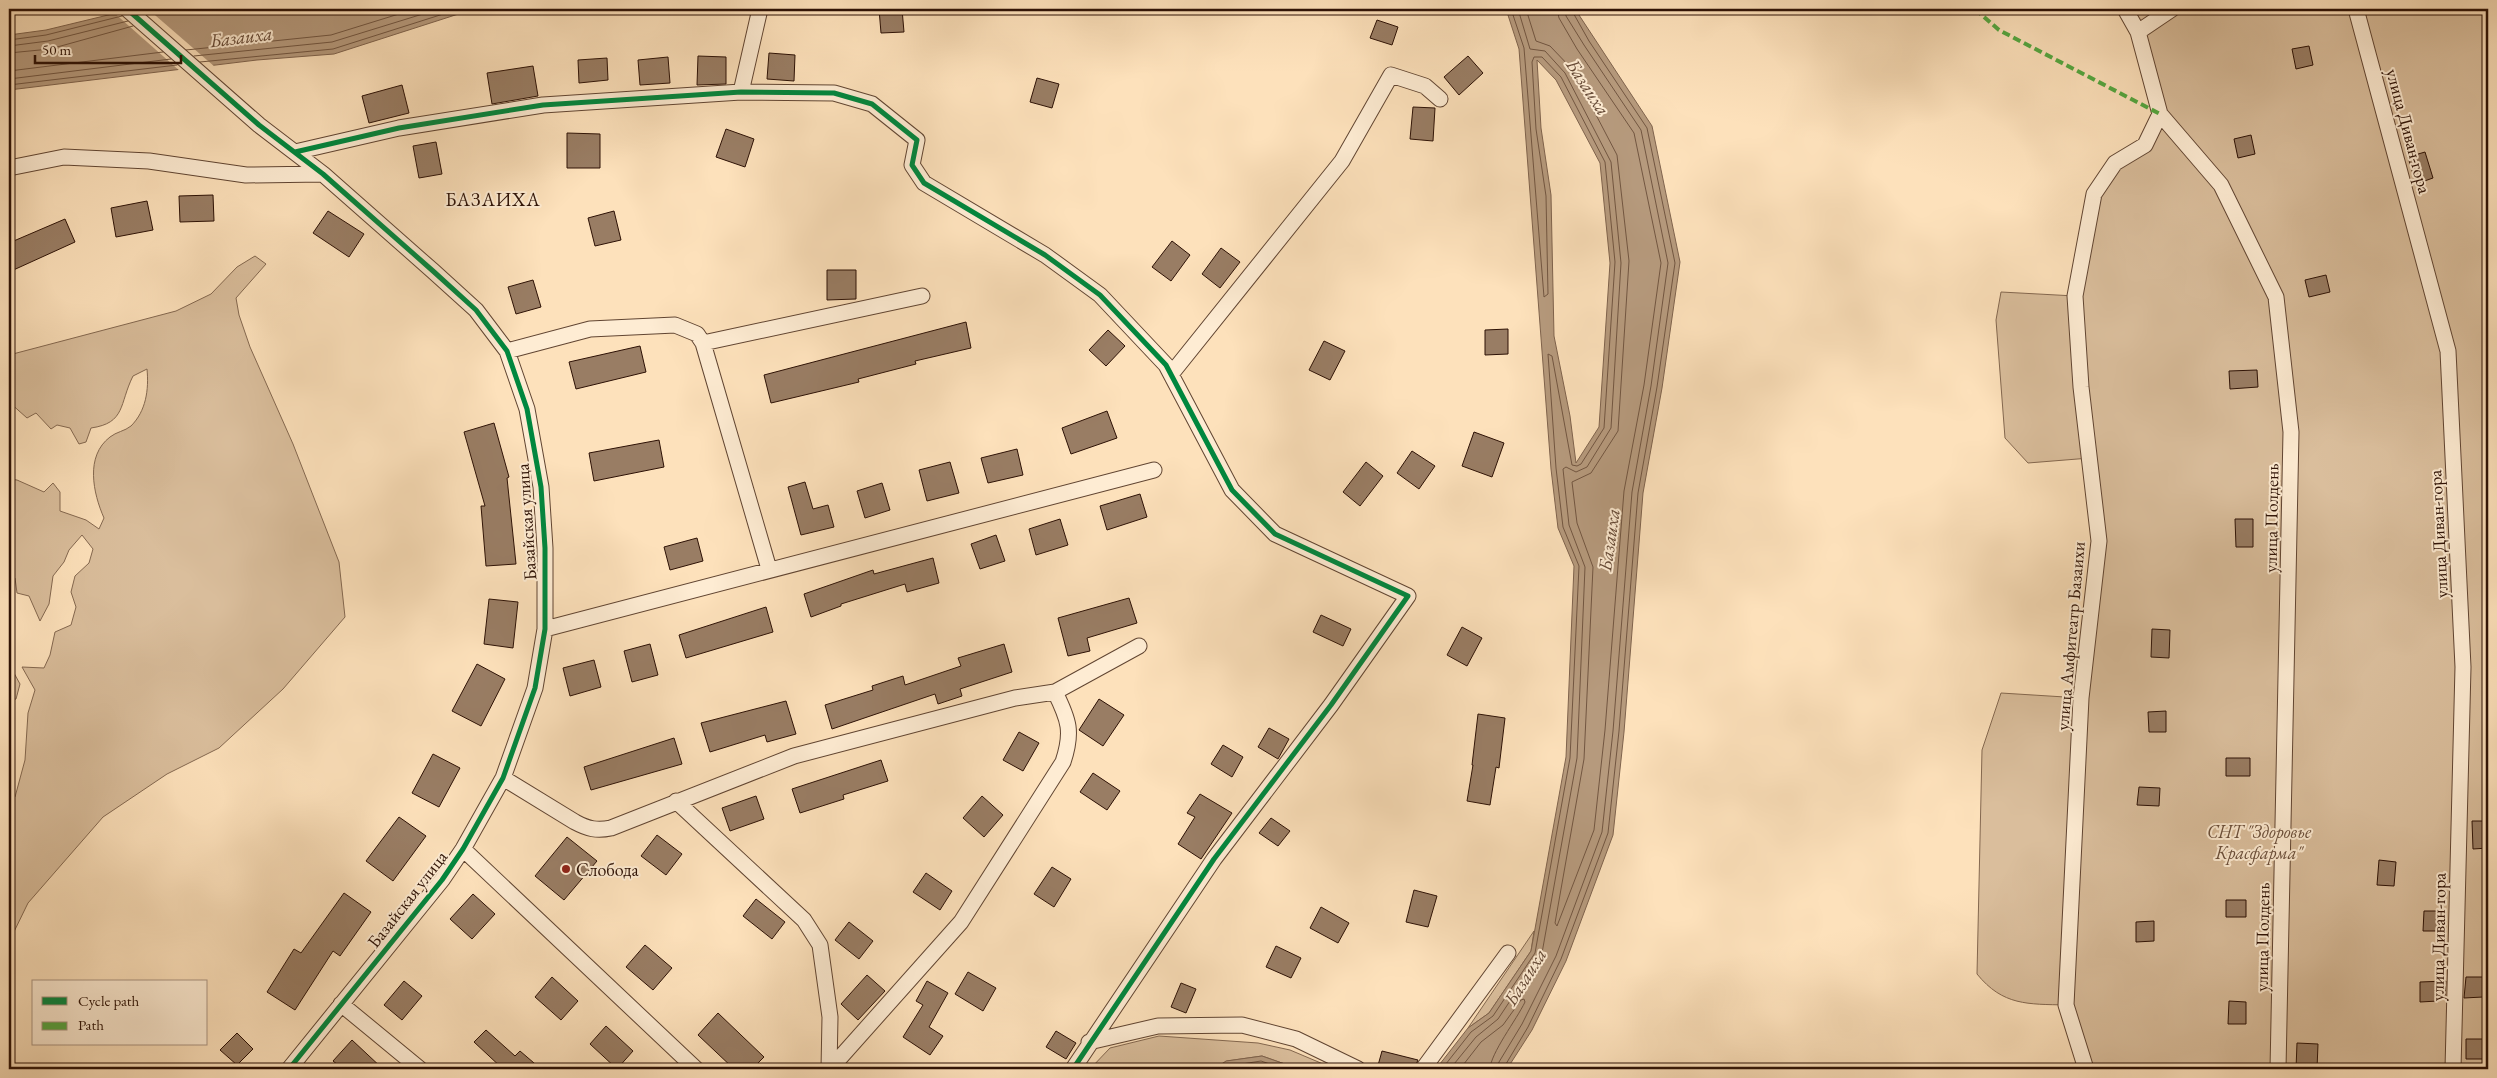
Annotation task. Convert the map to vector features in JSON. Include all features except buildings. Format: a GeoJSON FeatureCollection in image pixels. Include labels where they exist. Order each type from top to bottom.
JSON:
{"type":"FeatureCollection","features":[{"type":"Feature","properties":{"kind":"street","name":"Базайская улица"},"geometry":{"type":"LineString","coordinates":[[127,9],[259,125],[323,174],[476,310],[507,351],[527,409],[541,486],[545,548],[545,629],[535,688],[503,778],[463,849],[442,880],[289,1069]]}},
{"type":"Feature","properties":{"kind":"street"},"geometry":{"type":"LineString","coordinates":[[741,92],[760,9]]}},
{"type":"Feature","properties":{"kind":"street","name":"улица Полдень"},"geometry":{"type":"LineString","coordinates":[[2125,9],[2138,32],[2160,114],[2221,185],[2276,297],[2291,432],[2278,1069]]}},
{"type":"Feature","properties":{"kind":"street"},"geometry":{"type":"LineString","coordinates":[[2138,32],[2172,9]]}},
{"type":"Feature","properties":{"kind":"street","name":"улица Диван-гора"},"geometry":{"type":"LineString","coordinates":[[2356,9],[2448,351],[2463,667],[2453,1069]]}},
{"type":"Feature","properties":{"kind":"street"},"geometry":{"type":"LineString","coordinates":[[1172,373],[1342,161],[1391,74],[1425,86],[1440,99]]}},
{"type":"Feature","properties":{"kind":"street"},"geometry":{"type":"LineString","coordinates":[[295,152],[398,128],[543,105],[741,92],[834,93],[872,104],[917,140],[912,165],[924,183],[1045,255],[1100,295],[1172,373],[1194,422],[1232,490],[1275,534],[1408,596],[1331,705],[1214,859],[1089,1042],[1073,1069]]}},
{"type":"Feature","properties":{"kind":"street","name":"улица Амфитеатр Базаихи"},"geometry":{"type":"LineString","coordinates":[[2086,1069],[2066,1005],[2081,698],[2099,541],[2081,387],[2075,296],[2094,194],[2115,164],[2145,145],[2160,114]]}},
{"type":"Feature","properties":{"kind":"street"},"geometry":{"type":"LineString","coordinates":[[9,168],[64,157],[149,161],[246,175],[323,174]]}},
{"type":"Feature","properties":{"kind":"street"},"geometry":{"type":"LineString","coordinates":[[702,344],[922,296]]}},
{"type":"Feature","properties":{"kind":"street"},"geometry":{"type":"LineString","coordinates":[[507,351],[590,329],[675,325],[697,334],[702,344],[768,569]]}},
{"type":"Feature","properties":{"kind":"street"},"geometry":{"type":"LineString","coordinates":[[545,629],[768,569],[1154,470]]}},
{"type":"Feature","properties":{"kind":"street"},"geometry":{"type":"LineString","coordinates":[[503,778],[575,822],[587,828],[600,831],[794,756],[1015,698],[1056,692],[1139,646]]}},
{"type":"Feature","properties":{"kind":"street"},"geometry":{"type":"LineString","coordinates":[[829,1069],[961,922],[1063,762],[1070,743],[1066,714],[1056,692]]}},
{"type":"Feature","properties":{"kind":"street"},"geometry":{"type":"LineString","coordinates":[[676,801],[804,920],[820,945],[830,1017],[829,1069]]}},
{"type":"Feature","properties":{"kind":"street"},"geometry":{"type":"LineString","coordinates":[[463,849],[696,1069]]}},
{"type":"Feature","properties":{"kind":"street"},"geometry":{"type":"LineString","coordinates":[[1422,1069],[1508,953]]}},
{"type":"Feature","properties":{"kind":"street"},"geometry":{"type":"LineString","coordinates":[[341,1004],[420,1069]]}},
{"type":"Feature","properties":{"kind":"street"},"geometry":{"type":"LineString","coordinates":[[1089,1042],[1158,1026],[1242,1026],[1296,1039],[1358,1069]]}},
{"type":"Feature","properties":{"kind":"green space","name":"СНТ \"Здоровье Красфарма\""},"geometry":{"type":"Polygon","coordinates":[[[2125,9],[2488,9],[2488,1069],[2086,1069],[2066,1005],[2028,1003],[2007,998],[1987,984],[1977,974],[1982,750],[2001,693],[2081,698],[2099,541],[2090,458],[2028,463],[2005,438],[1996,320],[2001,292],[2075,296],[2094,194],[2145,145],[2160,114],[2125,9]]]}},
{"type":"Feature","properties":{"kind":"green space"},"geometry":{"type":"Polygon","coordinates":[[[255,256],[266,264],[236,298],[239,315],[250,347],[293,444],[339,562],[345,617],[283,689],[219,748],[167,774],[103,817],[28,903],[9,942],[9,799],[15,797],[25,760],[28,713],[35,690],[22,667],[44,668],[50,655],[55,632],[71,625],[76,607],[71,592],[75,576],[89,563],[93,549],[82,535],[69,550],[64,562],[53,576],[49,604],[40,621],[29,596],[17,593],[15,578],[9,573],[9,479],[17,480],[44,492],[53,483],[60,492],[60,511],[86,520],[99,529],[104,518],[94,486],[94,464],[97,454],[110,437],[129,428],[140,414],[147,392],[148,377],[147,369],[133,376],[116,417],[110,422],[91,428],[86,442],[79,444],[70,428],[57,425],[51,429],[36,413],[27,418],[9,402],[9,355],[176,311],[211,294],[237,267],[255,256]]]}},
{"type":"Feature","properties":{"kind":"green space"},"geometry":{"type":"Polygon","coordinates":[[[9,664],[20,684],[16,699],[9,701],[9,664]]]}},
{"type":"Feature","properties":{"kind":"green space"},"geometry":{"type":"Polygon","coordinates":[[[1534,931],[1531,951],[1489,1013],[1468,1028],[1534,931]]]}},
{"type":"Feature","properties":{"kind":"green space"},"geometry":{"type":"Polygon","coordinates":[[[1159,1036],[1258,1043],[1290,1050],[1335,1069],[1299,1069],[1262,1056],[1227,1061],[1214,1069],[1090,1069],[1110,1048],[1159,1036]]]}},
{"type":"Feature","properties":{"kind":"water","name":"Базаиха"},"geometry":{"type":"Polygon","coordinates":[[[133,9],[474,9],[334,54],[257,60],[9,90],[9,35],[46,30],[133,9]]]}},
{"type":"Feature","properties":{"kind":"water","name":"Базаиха"},"geometry":{"type":"Polygon","coordinates":[[[1506,9],[1575,9],[1652,126],[1680,262],[1662,388],[1643,493],[1624,732],[1613,835],[1566,961],[1532,1030],[1507,1069],[1436,1069],[1468,1028],[1489,1013],[1531,951],[1566,757],[1574,566],[1558,528],[1551,469],[1519,49],[1506,9]],[[1537,60],[1541,128],[1551,195],[1554,336],[1570,416],[1576,463],[1599,427],[1610,263],[1600,163],[1556,80],[1537,60]]]}},
{"type":"Feature","properties":{"kind":"water"},"geometry":{"type":"Polygon","coordinates":[[[1262,1056],[1299,1069],[1214,1069],[1226,1061],[1262,1056]]]}},
{"type":"Feature","properties":{"kind":"pier"},"geometry":{"type":"Polygon","coordinates":[[[148,9],[215,67],[181,72],[112,11],[148,9]]]}},
{"type":"Feature","properties":{"kind":"marked path"},"geometry":{"type":"LineString","coordinates":[[1975,9],[1999,30],[2160,114]]}},
{"type":"Feature","properties":{"kind":"cycle path"},"geometry":{"type":"LineString","coordinates":[[127,9],[259,125],[323,174],[476,310],[507,351],[527,409],[541,487],[545,548],[545,629],[535,688],[503,778],[463,849],[442,880],[289,1069]]}},
{"type":"Feature","properties":{"kind":"cycle path"},"geometry":{"type":"LineString","coordinates":[[295,152],[399,128],[543,105],[741,92],[834,93],[872,104],[917,140],[912,165],[924,183],[1045,255],[1100,295],[1166,365],[1232,490],[1275,534],[1408,596],[1331,705],[1214,859],[1073,1069]]}},
{"type":"Feature","properties":{"kind":"place","name":"Слобода"},"geometry":{"type":"Point","coordinates":[566,869]}},
{"type":"Feature","properties":{"kind":"district","name":"БАЗАИХА"},"geometry":{"type":"Point","coordinates":[493,199]}}]}
